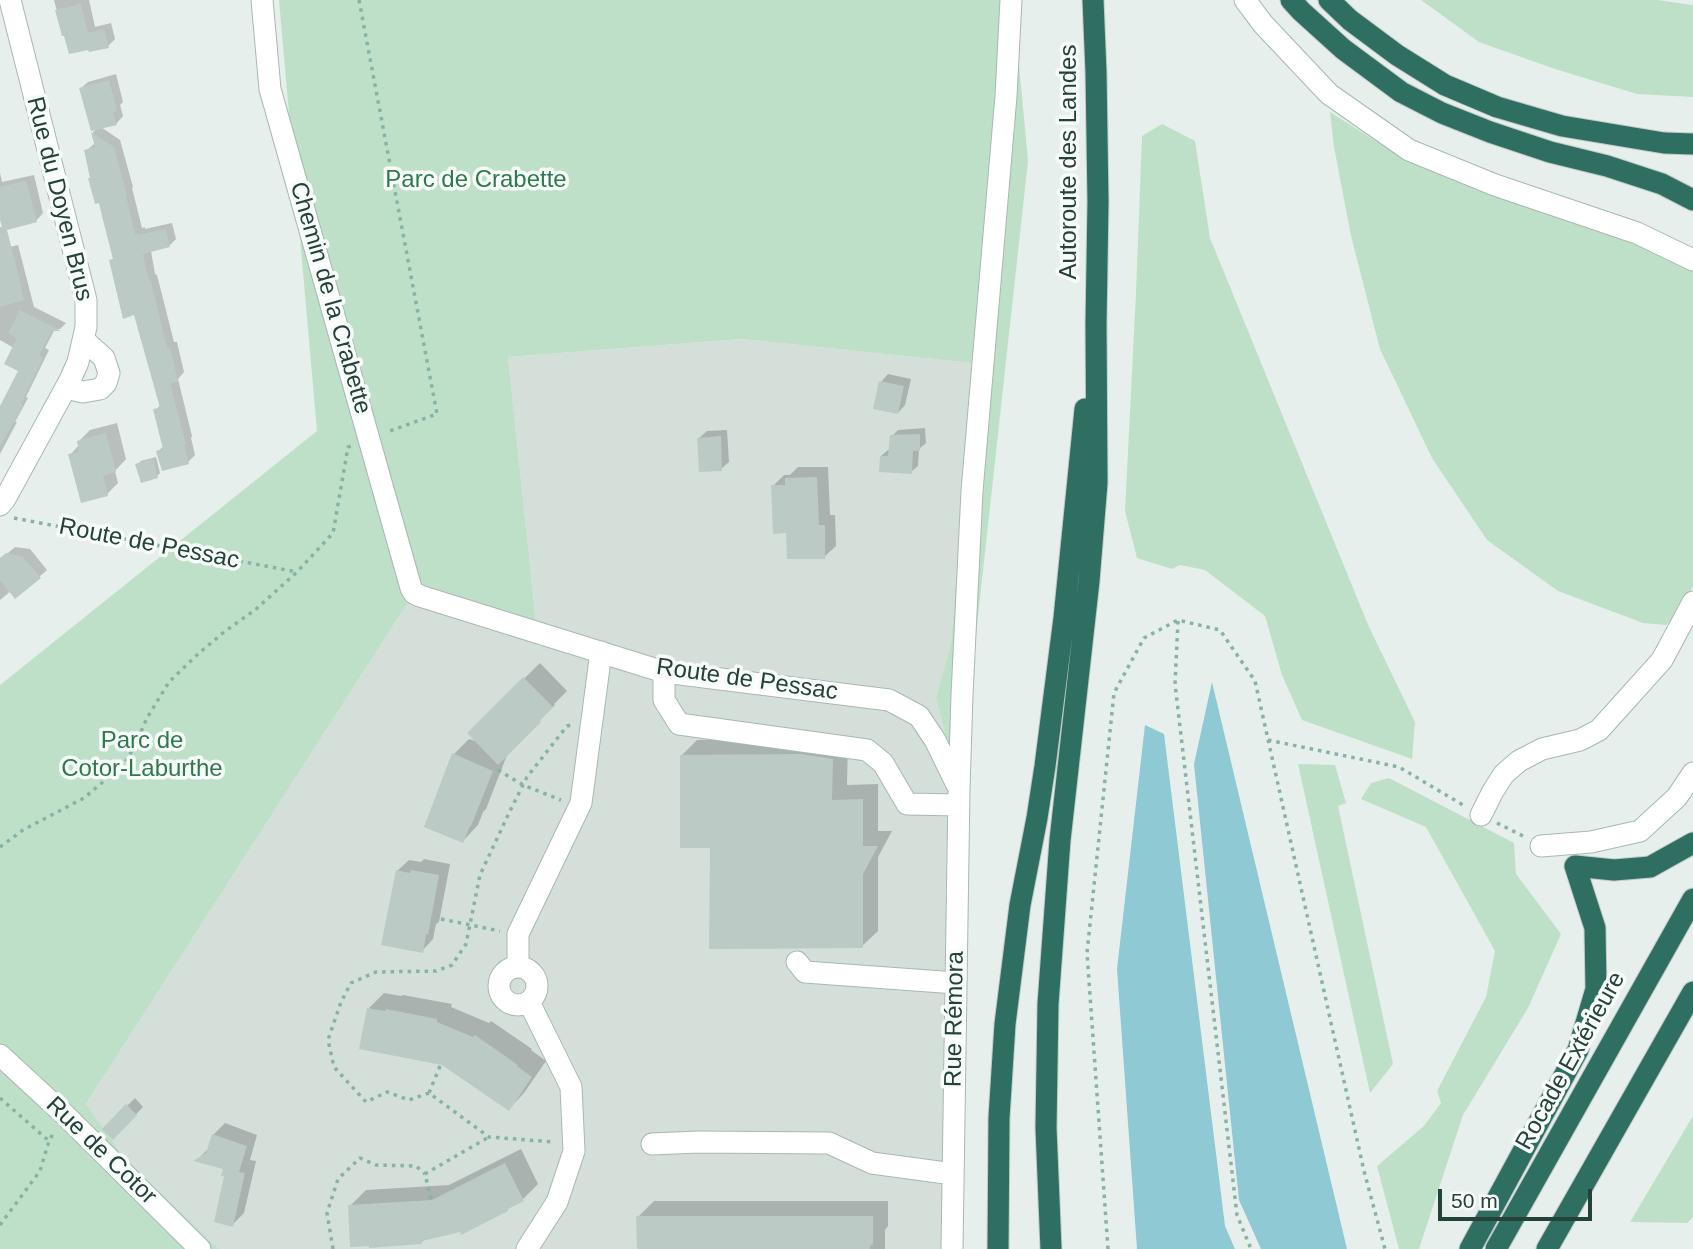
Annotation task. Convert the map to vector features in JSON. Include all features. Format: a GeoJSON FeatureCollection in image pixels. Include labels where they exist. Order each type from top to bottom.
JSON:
{"type":"FeatureCollection","features":[{"type":"Feature","properties":{"kind":"highway","name":"Autoroute des Landes"},"geometry":{"type":"LineString","coordinates":[[1093,0],[1098,202],[1096,324]]}},
{"type":"Feature","properties":{"kind":"highway"},"geometry":{"type":"LineString","coordinates":[[1291,0],[1343,49],[1391,85],[1442,113],[1550,152],[1607,166],[1662,184],[1693,200]]}},
{"type":"Feature","properties":{"kind":"highway"},"geometry":{"type":"LineString","coordinates":[[1328,0],[1397,55],[1445,85],[1497,107],[1562,126],[1664,143],[1693,144]]}},
{"type":"Feature","properties":{"kind":"highway"},"geometry":{"type":"LineString","coordinates":[[998,1249],[999,1118],[1005,1024],[1020,905],[1037,818],[1064,618],[1077,477],[1096,324]]}},
{"type":"Feature","properties":{"kind":"highway"},"geometry":{"type":"LineString","coordinates":[[1051,1249],[1046,1128],[1048,1004],[1060,840],[1089,581],[1097,483],[1096,324]]}},
{"type":"Feature","properties":{"kind":"highway"},"geometry":{"type":"LineString","coordinates":[[1470,1249],[1578,1050],[1596,989],[1595,928],[1575,866],[1614,870],[1650,867],[1693,843]]}},
{"type":"Feature","properties":{"kind":"highway","name":"Rocade Extérieure"},"geometry":{"type":"LineString","coordinates":[[1496,1249],[1693,900]]}},
{"type":"Feature","properties":{"kind":"highway"},"geometry":{"type":"LineString","coordinates":[[1547,1249],[1693,992]]}},
{"type":"Feature","properties":{"kind":"street","name":"Rue du Doyen Brus"},"geometry":{"type":"LineString","coordinates":[[5,511],[5,499],[78,362],[86,327],[86,300],[10,0]]}},
{"type":"Feature","properties":{"kind":"street","name":"Chemin de la Crabette"},"geometry":{"type":"LineString","coordinates":[[261,0],[270,89],[414,593]]}},
{"type":"Feature","properties":{"kind":"street","name":"Rue Rémora"},"geometry":{"type":"LineString","coordinates":[[952,1249],[959,797],[972,491],[1006,96],[1011,0]]}},
{"type":"Feature","properties":{"kind":"street"},"geometry":{"type":"LineString","coordinates":[[1245,0],[1263,24],[1329,94],[1409,150],[1495,185],[1637,233],[1693,260]]}},
{"type":"Feature","properties":{"kind":"street"},"geometry":{"type":"LineString","coordinates":[[65,388],[83,392],[100,389],[106,383],[109,373],[104,358],[84,340]]}},
{"type":"Feature","properties":{"kind":"street","name":"Route de Pessac"},"geometry":{"type":"LineString","coordinates":[[414,593],[664,672],[890,700],[919,716],[935,740],[959,797]]}},
{"type":"Feature","properties":{"kind":"street"},"geometry":{"type":"LineString","coordinates":[[1481,815],[1504,774],[1519,761],[1542,749],[1580,740],[1599,730],[1662,660],[1693,602]]}},
{"type":"Feature","properties":{"kind":"street"},"geometry":{"type":"LineString","coordinates":[[518,966],[518,934],[580,807],[601,652]]}},
{"type":"Feature","properties":{"kind":"street"},"geometry":{"type":"LineString","coordinates":[[664,672],[664,700],[679,723],[867,750],[883,763],[907,804],[959,797]]}},
{"type":"Feature","properties":{"kind":"street"},"geometry":{"type":"LineString","coordinates":[[1541,846],[1591,842],[1640,831],[1677,797],[1693,773]]}},
{"type":"Feature","properties":{"kind":"street"},"geometry":{"type":"LineString","coordinates":[[797,962],[805,972],[956,983]]}},
{"type":"Feature","properties":{"kind":"street"},"geometry":{"type":"LineString","coordinates":[[518,966],[532,971],[536,977],[537,992],[529,1002],[519,1005],[505,1000],[499,986],[504,973],[518,966]]}},
{"type":"Feature","properties":{"kind":"street"},"geometry":{"type":"LineString","coordinates":[[527,1249],[557,1202],[574,1151],[570,1087],[529,1002]]}},
{"type":"Feature","properties":{"kind":"street","name":"Rue de Cotor"},"geometry":{"type":"LineString","coordinates":[[0,1055],[65,1115],[200,1249]]}},
{"type":"Feature","properties":{"kind":"street"},"geometry":{"type":"LineString","coordinates":[[652,1144],[829,1143],[872,1163],[953,1174]]}},
{"type":"Feature","properties":{"kind":"path"},"geometry":{"type":"LineString","coordinates":[[0,847],[23,830],[84,798],[125,763],[147,718],[169,682],[223,632],[255,610],[297,572],[333,533],[348,447],[437,414],[359,0]]}},
{"type":"Feature","properties":{"kind":"path","name":"Route de Pessac"},"geometry":{"type":"LineString","coordinates":[[5,511],[297,572]]}},
{"type":"Feature","properties":{"kind":"path"},"geometry":{"type":"LineString","coordinates":[[1178,620],[1175,684],[1237,1215],[1251,1249]]}},
{"type":"Feature","properties":{"kind":"path"},"geometry":{"type":"LineString","coordinates":[[1108,1249],[1087,953],[1114,694],[1144,638],[1178,620],[1220,630],[1255,681],[1364,1171],[1385,1249]]}},
{"type":"Feature","properties":{"kind":"path"},"geometry":{"type":"LineString","coordinates":[[440,1066],[429,1093],[409,1100],[387,1092],[366,1102],[334,1067],[328,1041],[341,1002],[351,983],[376,972],[436,971],[452,965],[466,944],[480,874],[527,777],[567,726],[593,718]]}},
{"type":"Feature","properties":{"kind":"path"},"geometry":{"type":"LineString","coordinates":[[1268,740],[1399,767],[1541,846]]}},
{"type":"Feature","properties":{"kind":"path"},"geometry":{"type":"LineString","coordinates":[[498,770],[523,785],[580,807]]}},
{"type":"Feature","properties":{"kind":"path"},"geometry":{"type":"LineString","coordinates":[[441,919],[518,934]]}},
{"type":"Feature","properties":{"kind":"path"},"geometry":{"type":"LineString","coordinates":[[429,1093],[489,1138]]}},
{"type":"Feature","properties":{"kind":"path"},"geometry":{"type":"LineString","coordinates":[[0,1098],[49,1141]]}},
{"type":"Feature","properties":{"kind":"path"},"geometry":{"type":"LineString","coordinates":[[0,1225],[40,1171],[49,1141],[65,1115]]}},
{"type":"Feature","properties":{"kind":"path"},"geometry":{"type":"LineString","coordinates":[[425,1174],[489,1138],[574,1143]]}},
{"type":"Feature","properties":{"kind":"path"},"geometry":{"type":"LineString","coordinates":[[333,1249],[327,1213],[338,1179],[360,1158],[376,1164],[416,1166],[425,1174],[431,1199]]}},
{"type":"Feature","properties":{"kind":"shaded area"},"geometry":{"type":"Polygon","coordinates":[[[742,339],[972,363],[951,645],[936,698],[959,789],[952,1249],[219,1249],[124,1157],[86,1104],[414,593],[537,632],[508,357],[742,339]]]}},
{"type":"Feature","properties":{"kind":"green space","name":"Parc de Crabette"},"geometry":{"type":"Polygon","coordinates":[[[279,0],[1013,0],[1028,161],[959,789],[936,698],[951,644],[972,363],[742,339],[508,357],[537,632],[414,593],[86,1104],[124,1157],[219,1249],[0,1249],[0,685],[317,431],[279,0]]]}},
{"type":"Feature","properties":{"kind":"green space"},"geometry":{"type":"Polygon","coordinates":[[[1421,0],[1657,0],[1693,5],[1693,97],[1637,94],[1479,42],[1421,0]]]}},
{"type":"Feature","properties":{"kind":"green space"},"geometry":{"type":"Polygon","coordinates":[[[1330,112],[1390,150],[1639,241],[1693,270],[1693,586],[1680,611],[1666,625],[1643,623],[1558,591],[1487,540],[1432,458],[1380,349],[1351,236],[1330,112]]]}},
{"type":"Feature","properties":{"kind":"green space"},"geometry":{"type":"Polygon","coordinates":[[[1162,124],[1195,141],[1210,238],[1369,627],[1415,722],[1412,759],[1302,720],[1282,675],[1265,616],[1205,570],[1180,565],[1172,569],[1137,558],[1125,511],[1142,136],[1162,124]]]}},
{"type":"Feature","properties":{"kind":"green space"},"geometry":{"type":"Polygon","coordinates":[[[1298,764],[1335,765],[1346,803],[1338,806],[1393,1064],[1370,1093],[1298,764]]]}},
{"type":"Feature","properties":{"kind":"green space"},"geometry":{"type":"Polygon","coordinates":[[[1389,778],[1514,843],[1516,874],[1561,934],[1528,1008],[1463,1115],[1419,1249],[1399,1249],[1377,1166],[1424,1126],[1441,1103],[1437,1091],[1486,997],[1495,951],[1426,827],[1361,799],[1371,783],[1389,778]]]}},
{"type":"Feature","properties":{"kind":"green space"},"geometry":{"type":"Polygon","coordinates":[[[1693,1116],[1693,1217],[1687,1223],[1630,1222],[1693,1116]]]}},
{"type":"Feature","properties":{"kind":"water"},"geometry":{"type":"Polygon","coordinates":[[[1212,682],[1347,1249],[1261,1249],[1239,1200],[1194,764],[1212,682]]]}},
{"type":"Feature","properties":{"kind":"water"},"geometry":{"type":"Polygon","coordinates":[[[1145,725],[1164,734],[1225,1226],[1235,1249],[1137,1249],[1117,969],[1145,725]]]}},
{"type":"Feature","properties":{"kind":"building"},"geometry":{"type":"Polygon","coordinates":[[[81,4],[88,33],[104,29],[109,48],[69,54],[55,10],[81,4]]]}},
{"type":"Feature","properties":{"kind":"building"},"geometry":{"type":"Polygon","coordinates":[[[109,80],[117,111],[113,112],[117,125],[91,131],[79,88],[109,80]]]}},
{"type":"Feature","properties":{"kind":"building"},"geometry":{"type":"Polygon","coordinates":[[[91,132],[114,147],[135,234],[166,229],[170,247],[143,254],[178,381],[170,383],[189,464],[162,471],[156,451],[163,449],[153,409],[160,408],[134,315],[123,319],[109,260],[113,259],[99,203],[95,204],[88,178],[84,150],[95,147],[91,132]]]}},
{"type":"Feature","properties":{"kind":"building"},"geometry":{"type":"Polygon","coordinates":[[[26,181],[37,222],[7,230],[24,300],[0,307],[0,187],[26,181]]]}},
{"type":"Feature","properties":{"kind":"building"},"geometry":{"type":"Polygon","coordinates":[[[20,310],[61,331],[52,331],[39,355],[43,358],[21,404],[23,405],[0,447],[0,406],[18,371],[4,364],[17,338],[8,333],[20,310]]]}},
{"type":"Feature","properties":{"kind":"building"},"geometry":{"type":"Polygon","coordinates":[[[879,381],[904,386],[898,414],[873,409],[879,381]]]}},
{"type":"Feature","properties":{"kind":"building"},"geometry":{"type":"Polygon","coordinates":[[[106,433],[116,472],[103,476],[108,496],[81,503],[68,454],[79,452],[77,441],[106,433]]]}},
{"type":"Feature","properties":{"kind":"building"},"geometry":{"type":"Polygon","coordinates":[[[920,434],[920,451],[913,451],[912,474],[879,472],[880,456],[888,456],[890,435],[920,434]]]}},
{"type":"Feature","properties":{"kind":"building"},"geometry":{"type":"Polygon","coordinates":[[[721,436],[722,471],[699,472],[697,438],[721,436]]]}},
{"type":"Feature","properties":{"kind":"building"},"geometry":{"type":"Polygon","coordinates":[[[153,459],[158,478],[141,483],[135,464],[153,459]]]}},
{"type":"Feature","properties":{"kind":"building"},"geometry":{"type":"Polygon","coordinates":[[[817,477],[819,525],[825,525],[825,559],[787,559],[786,533],[773,534],[771,485],[785,485],[785,478],[817,477]]]}},
{"type":"Feature","properties":{"kind":"building"},"geometry":{"type":"Polygon","coordinates":[[[6,553],[22,556],[41,578],[15,599],[0,580],[0,558],[6,553]]]}},
{"type":"Feature","properties":{"kind":"building"},"geometry":{"type":"Polygon","coordinates":[[[523,677],[553,707],[498,765],[467,733],[523,677]]]}},
{"type":"Feature","properties":{"kind":"building"},"geometry":{"type":"Polygon","coordinates":[[[452,753],[493,771],[463,843],[424,827],[452,753]]]}},
{"type":"Feature","properties":{"kind":"building"},"geometry":{"type":"Polygon","coordinates":[[[801,754],[833,759],[832,800],[863,799],[863,846],[878,846],[863,874],[863,948],[709,949],[710,848],[680,848],[680,755],[801,754]]]}},
{"type":"Feature","properties":{"kind":"building"},"geometry":{"type":"Polygon","coordinates":[[[396,870],[439,875],[423,953],[381,945],[396,870]]]}},
{"type":"Feature","properties":{"kind":"building"},"geometry":{"type":"Polygon","coordinates":[[[367,1008],[437,1019],[437,1022],[473,1037],[475,1035],[532,1077],[509,1111],[442,1065],[359,1049],[367,1008]]]}},
{"type":"Feature","properties":{"kind":"building"},"geometry":{"type":"Polygon","coordinates":[[[126,1104],[137,1115],[113,1140],[102,1129],[126,1104]]]}},
{"type":"Feature","properties":{"kind":"building"},"geometry":{"type":"Polygon","coordinates":[[[212,1134],[247,1146],[239,1172],[245,1173],[233,1227],[214,1222],[224,1176],[221,1176],[223,1169],[193,1161],[206,1153],[212,1134]]]}},
{"type":"Feature","properties":{"kind":"building"},"geometry":{"type":"Polygon","coordinates":[[[505,1163],[524,1201],[508,1211],[461,1235],[460,1232],[422,1241],[422,1244],[350,1247],[348,1205],[432,1200],[505,1163]]]}},
{"type":"Feature","properties":{"kind":"building"},"geometry":{"type":"Polygon","coordinates":[[[636,1216],[873,1216],[873,1244],[870,1249],[637,1249],[636,1216]]]}},
{"type":"Feature","properties":{"kind":"park label","name":"Parc de Cotor-Laburthe"},"geometry":{"type":"Point","coordinates":[142,755]}}]}
